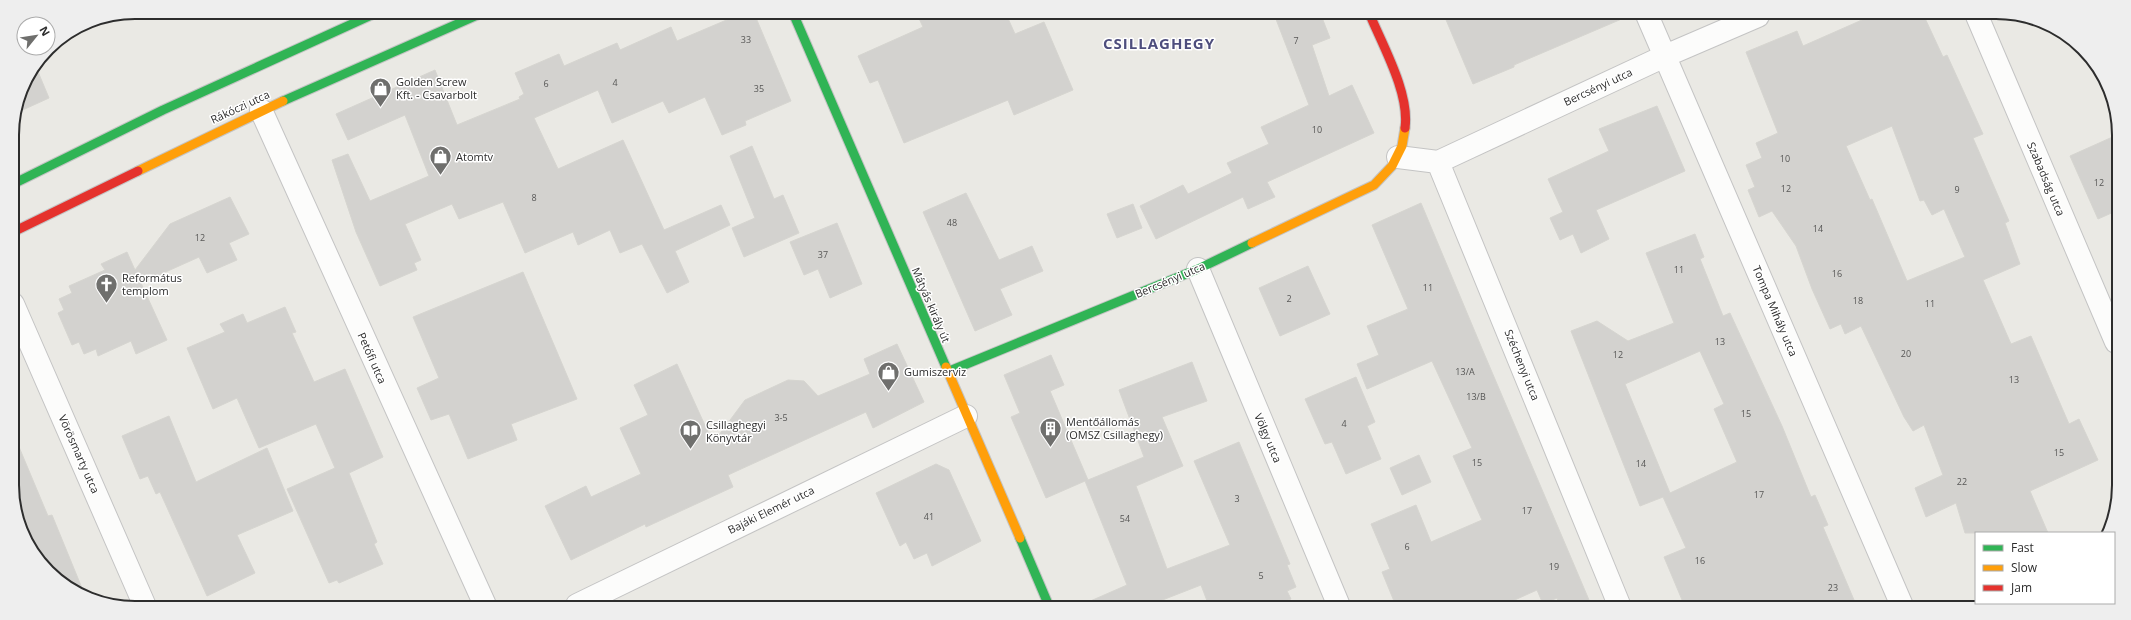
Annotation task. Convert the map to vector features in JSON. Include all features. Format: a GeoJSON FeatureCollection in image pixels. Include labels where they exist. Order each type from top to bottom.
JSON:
{"type":"FeatureCollection","features":[{"type":"Feature","properties":{"kind":"street"},"geometry":{"type":"LineString","coordinates":[[19,181],[163,110],[361,19]]}},
{"type":"Feature","properties":{"kind":"street","name":"Rákóczi utca"},"geometry":{"type":"LineString","coordinates":[[19,229],[261,110],[468,19]]}},
{"type":"Feature","properties":{"kind":"street","name":"Mátyás király út"},"geometry":{"type":"LineString","coordinates":[[796,19],[946,372],[1047,601]]}},
{"type":"Feature","properties":{"kind":"street"},"geometry":{"type":"LineString","coordinates":[[1372,19],[1398,86],[1406,114],[1405,138],[1392,166],[1438,162]]}},
{"type":"Feature","properties":{"kind":"street","name":"Tompa Mihály utca"},"geometry":{"type":"LineString","coordinates":[[1649,19],[1900,601]]}},
{"type":"Feature","properties":{"kind":"street","name":"Bercsényi utca"},"geometry":{"type":"LineString","coordinates":[[1438,162],[1665,56],[1751,19]]}},
{"type":"Feature","properties":{"kind":"street","name":"Szabadság utca"},"geometry":{"type":"LineString","coordinates":[[1978,19],[2112,333]]}},
{"type":"Feature","properties":{"kind":"street","name":"Petőfi utca"},"geometry":{"type":"LineString","coordinates":[[261,110],[483,601]]}},
{"type":"Feature","properties":{"kind":"street","name":"Széchenyi utca"},"geometry":{"type":"LineString","coordinates":[[1438,162],[1618,601]]}},
{"type":"Feature","properties":{"kind":"street","name":"Bercsényi utca"},"geometry":{"type":"LineString","coordinates":[[946,372],[1198,270],[1374,186],[1392,166]]}},
{"type":"Feature","properties":{"kind":"street","name":"Völgy utca"},"geometry":{"type":"LineString","coordinates":[[1198,270],[1337,601]]}},
{"type":"Feature","properties":{"kind":"street","name":"Vörösmarty utca"},"geometry":{"type":"LineString","coordinates":[[19,318],[143,601]]}},
{"type":"Feature","properties":{"kind":"street","name":"Bajáki Elemér utca"},"geometry":{"type":"LineString","coordinates":[[584,601],[966,416]]}},
{"type":"Feature","properties":{"kind":"building"},"geometry":{"type":"Polygon","coordinates":[[[729,19],[757,19],[791,101],[745,121],[746,125],[722,135],[705,97],[669,113],[663,101],[612,123],[598,90],[534,118],[558,169],[623,140],[664,230],[721,205],[730,225],[675,251],[689,282],[667,293],[642,244],[620,253],[610,230],[578,245],[573,232],[525,253],[503,202],[459,219],[452,204],[405,224],[421,260],[414,263],[417,270],[380,286],[356,232],[332,160],[348,154],[370,201],[429,176],[405,115],[348,140],[336,114],[435,70],[457,125],[520,99],[519,97],[524,94],[515,73],[559,54],[564,66],[617,43],[620,50],[671,27],[677,41],[729,19]]]}},
{"type":"Feature","properties":{"kind":"building"},"geometry":{"type":"Polygon","coordinates":[[[919,19],[1008,19],[1015,34],[1044,22],[1073,90],[1014,115],[1008,100],[904,143],[878,80],[870,83],[858,56],[923,27],[919,19]]]}},
{"type":"Feature","properties":{"kind":"building"},"geometry":{"type":"Polygon","coordinates":[[[1276,19],[1323,19],[1330,38],[1312,45],[1329,96],[1352,85],[1374,133],[1267,182],[1275,197],[1248,209],[1243,197],[1156,239],[1140,206],[1183,185],[1188,194],[1232,173],[1227,163],[1269,144],[1261,127],[1309,105],[1276,19]]]}},
{"type":"Feature","properties":{"kind":"building"},"geometry":{"type":"Polygon","coordinates":[[[1446,19],[1622,19],[1514,65],[1514,67],[1473,84],[1446,19]]]}},
{"type":"Feature","properties":{"kind":"building"},"geometry":{"type":"Polygon","coordinates":[[[1864,19],[1925,19],[1943,57],[1947,55],[1983,134],[1973,138],[2009,221],[2005,223],[2020,264],[1983,280],[2011,344],[2031,336],[2069,424],[2079,419],[2098,460],[2030,491],[2048,532],[1965,533],[1956,503],[1926,517],[1915,488],[1943,475],[1924,425],[1913,431],[1904,417],[1861,326],[1845,334],[1841,324],[1830,329],[1812,289],[1796,246],[1772,211],[1759,217],[1748,190],[1755,187],[1746,165],[1762,158],[1756,143],[1778,133],[1746,52],[1797,31],[1803,46],[1864,19]],[[1892,126],[1846,146],[1870,200],[1872,199],[1907,281],[1965,257],[1944,209],[1932,215],[1924,200],[1920,201],[1892,126]]]}},
{"type":"Feature","properties":{"kind":"building"},"geometry":{"type":"Polygon","coordinates":[[[38,72],[49,98],[22,110],[25,98],[38,72]]]}},
{"type":"Feature","properties":{"kind":"building"},"geometry":{"type":"Polygon","coordinates":[[[1657,106],[1685,171],[1596,210],[1609,239],[1581,253],[1573,234],[1560,240],[1550,218],[1563,212],[1548,179],[1609,151],[1599,129],[1657,106]]]}},
{"type":"Feature","properties":{"kind":"building"},"geometry":{"type":"Polygon","coordinates":[[[2112,137],[2112,213],[2098,219],[2070,156],[2112,137]]]}},
{"type":"Feature","properties":{"kind":"building"},"geometry":{"type":"Polygon","coordinates":[[[752,146],[774,199],[783,195],[799,233],[744,257],[732,228],[755,218],[730,156],[752,146]]]}},
{"type":"Feature","properties":{"kind":"building"},"geometry":{"type":"Polygon","coordinates":[[[966,193],[999,260],[1032,246],[1043,271],[1000,289],[1012,315],[975,331],[923,212],[966,193]]]}},
{"type":"Feature","properties":{"kind":"building"},"geometry":{"type":"Polygon","coordinates":[[[230,197],[249,234],[229,243],[237,260],[207,273],[199,257],[141,283],[167,340],[136,354],[131,341],[98,356],[96,349],[84,354],[79,342],[72,345],[58,313],[64,310],[59,299],[72,293],[69,286],[105,270],[101,264],[127,252],[135,270],[170,224],[230,197]]]}},
{"type":"Feature","properties":{"kind":"building"},"geometry":{"type":"Polygon","coordinates":[[[1421,203],[1589,601],[1558,601],[1557,598],[1550,601],[1542,601],[1537,590],[1512,601],[1394,601],[1382,572],[1390,569],[1371,524],[1416,505],[1431,542],[1482,520],[1453,456],[1472,448],[1432,361],[1367,389],[1357,364],[1379,355],[1367,326],[1408,309],[1372,225],[1421,203]]]}},
{"type":"Feature","properties":{"kind":"building"},"geometry":{"type":"Polygon","coordinates":[[[1133,204],[1142,228],[1117,238],[1107,214],[1133,204]]]}},
{"type":"Feature","properties":{"kind":"building"},"geometry":{"type":"Polygon","coordinates":[[[837,223],[862,284],[830,298],[818,269],[804,275],[790,242],[837,223]]]}},
{"type":"Feature","properties":{"kind":"building"},"geometry":{"type":"Polygon","coordinates":[[[1695,234],[1704,257],[1700,259],[1723,316],[1730,313],[1782,426],[1811,497],[1815,495],[1828,525],[1823,527],[1854,601],[1682,601],[1664,557],[1686,548],[1663,497],[1640,506],[1571,331],[1597,321],[1628,341],[1674,323],[1646,253],[1695,234]],[[1700,351],[1625,384],[1670,493],[1737,462],[1714,409],[1724,404],[1700,351]]]}},
{"type":"Feature","properties":{"kind":"building"},"geometry":{"type":"Polygon","coordinates":[[[1308,266],[1330,314],[1280,336],[1259,288],[1308,266]]]}},
{"type":"Feature","properties":{"kind":"building"},"geometry":{"type":"Polygon","coordinates":[[[523,272],[577,399],[511,424],[517,440],[468,459],[449,414],[431,420],[417,388],[439,378],[413,317],[523,272]]]}},
{"type":"Feature","properties":{"kind":"building"},"geometry":{"type":"Polygon","coordinates":[[[285,307],[296,332],[292,333],[314,382],[345,369],[383,457],[349,473],[377,542],[374,544],[383,564],[339,583],[337,580],[329,583],[287,489],[335,468],[316,424],[259,448],[237,398],[213,409],[187,348],[225,332],[220,324],[243,314],[247,323],[285,307]]]}},
{"type":"Feature","properties":{"kind":"building"},"geometry":{"type":"Polygon","coordinates":[[[897,344],[924,402],[873,428],[866,412],[728,475],[733,487],[646,527],[645,524],[571,560],[545,506],[586,486],[591,497],[641,474],[620,428],[648,415],[634,385],[677,364],[713,443],[745,400],[788,380],[804,381],[818,396],[870,374],[864,359],[897,344]]]}},
{"type":"Feature","properties":{"kind":"building"},"geometry":{"type":"Polygon","coordinates":[[[1051,355],[1064,385],[1050,391],[1088,480],[1144,457],[1119,390],[1192,362],[1207,401],[1162,417],[1183,466],[1136,486],[1167,569],[1230,545],[1194,461],[1239,442],[1290,564],[1287,565],[1296,587],[1287,591],[1291,599],[1286,601],[1207,601],[1201,585],[1160,601],[1090,601],[1127,585],[1085,481],[1046,498],[1011,417],[1020,413],[1004,375],[1051,355]]]}},
{"type":"Feature","properties":{"kind":"building"},"geometry":{"type":"Polygon","coordinates":[[[1356,377],[1375,422],[1367,426],[1381,459],[1346,474],[1332,442],[1325,444],[1305,399],[1356,377]]]}},
{"type":"Feature","properties":{"kind":"building"},"geometry":{"type":"Polygon","coordinates":[[[169,416],[196,482],[267,448],[293,511],[237,535],[255,573],[207,596],[160,492],[156,494],[148,476],[140,479],[122,436],[169,416]]]}},
{"type":"Feature","properties":{"kind":"building"},"geometry":{"type":"Polygon","coordinates":[[[19,447],[48,516],[52,515],[82,587],[65,577],[53,567],[35,543],[28,529],[20,500],[19,447]]]}},
{"type":"Feature","properties":{"kind":"building"},"geometry":{"type":"Polygon","coordinates":[[[1419,455],[1431,482],[1402,495],[1390,468],[1419,455]]]}},
{"type":"Feature","properties":{"kind":"building"},"geometry":{"type":"Polygon","coordinates":[[[936,464],[949,470],[981,541],[932,566],[927,553],[914,559],[906,542],[900,546],[876,493],[936,464]]]}},
{"type":"Feature","properties":{"kind":"traffic: fast"},"geometry":{"type":"LineString","coordinates":[[19,181],[163,110],[363,19]]}},
{"type":"Feature","properties":{"kind":"traffic: fast"},"geometry":{"type":"LineString","coordinates":[[283,101],[468,19]]}},
{"type":"Feature","properties":{"kind":"traffic: fast"},"geometry":{"type":"LineString","coordinates":[[796,19],[946,367]]}},
{"type":"Feature","properties":{"kind":"traffic: fast"},"geometry":{"type":"LineString","coordinates":[[947,372],[1198,269],[1252,243]]}},
{"type":"Feature","properties":{"kind":"traffic: fast"},"geometry":{"type":"LineString","coordinates":[[1020,538],[1047,601]]}},
{"type":"Feature","properties":{"kind":"traffic: slow"},"geometry":{"type":"LineString","coordinates":[[138,171],[283,101]]}},
{"type":"Feature","properties":{"kind":"traffic: slow"},"geometry":{"type":"LineString","coordinates":[[1252,243],[1374,185],[1392,166],[1402,146],[1405,128]]}},
{"type":"Feature","properties":{"kind":"traffic: slow"},"geometry":{"type":"LineString","coordinates":[[946,367],[1020,538]]}},
{"type":"Feature","properties":{"kind":"traffic: jam"},"geometry":{"type":"LineString","coordinates":[[1372,19],[1400,85],[1405,115],[1405,128]]}},
{"type":"Feature","properties":{"kind":"traffic: jam"},"geometry":{"type":"LineString","coordinates":[[19,229],[138,171]]}},
{"type":"Feature","properties":{"kind":"place","name":"Golden Screw Kft. - Csavarbolt"},"geometry":{"type":"Point","coordinates":[381,108]}},
{"type":"Feature","properties":{"kind":"place","name":"Atomtv"},"geometry":{"type":"Point","coordinates":[440,176]}},
{"type":"Feature","properties":{"kind":"place","name":"Református templom"},"geometry":{"type":"Point","coordinates":[106,304]}},
{"type":"Feature","properties":{"kind":"place","name":"Gumiszerviz"},"geometry":{"type":"Point","coordinates":[888,392]}},
{"type":"Feature","properties":{"kind":"place","name":"Mentőállomás (OMSZ Csillaghegy)"},"geometry":{"type":"Point","coordinates":[1050,448]}},
{"type":"Feature","properties":{"kind":"place","name":"Csillaghegyi Könyvtár"},"geometry":{"type":"Point","coordinates":[690,450]}},
{"type":"Feature","properties":{"kind":"district","name":"CSILLAGHEGY"},"geometry":{"type":"Point","coordinates":[1159,44]}}]}
